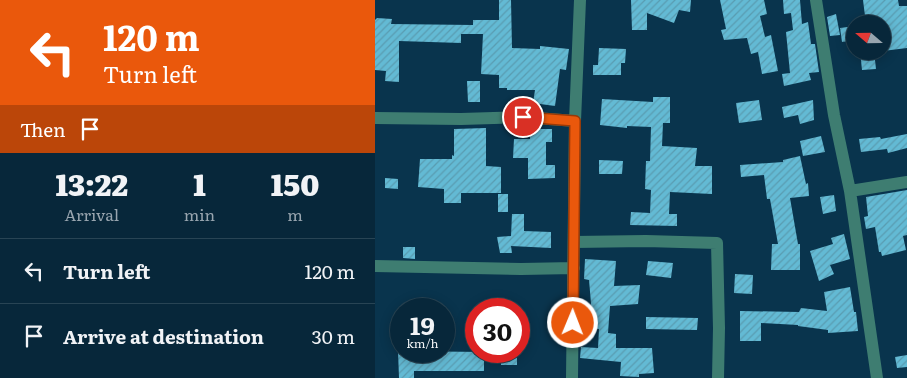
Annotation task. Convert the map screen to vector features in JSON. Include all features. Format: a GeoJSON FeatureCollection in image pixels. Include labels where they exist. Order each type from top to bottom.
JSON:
{"type":"FeatureCollection","features":[{"type":"Feature","properties":{"kind":"street"},"geometry":{"type":"LineString","coordinates":[[572,378],[575,121],[580,0]]}},
{"type":"Feature","properties":{"kind":"street"},"geometry":{"type":"LineString","coordinates":[[816,0],[834,115],[850,191],[877,378]]}},
{"type":"Feature","properties":{"kind":"street"},"geometry":{"type":"LineString","coordinates":[[375,118],[461,119],[523,117],[575,121]]}},
{"type":"Feature","properties":{"kind":"street"},"geometry":{"type":"LineString","coordinates":[[850,191],[907,182]]}},
{"type":"Feature","properties":{"kind":"street"},"geometry":{"type":"LineString","coordinates":[[574,242],[646,241],[717,243],[718,378]]}},
{"type":"Feature","properties":{"kind":"street"},"geometry":{"type":"LineString","coordinates":[[375,266],[512,269],[574,268]]}},
{"type":"Feature","properties":{"kind":"building"},"geometry":{"type":"Polygon","coordinates":[[[499,0],[511,0],[512,48],[540,49],[540,46],[569,49],[566,70],[560,69],[555,106],[533,103],[535,90],[507,90],[507,88],[499,88],[499,75],[481,74],[483,34],[461,34],[461,43],[399,41],[399,82],[385,81],[386,71],[375,70],[375,20],[377,18],[392,19],[391,24],[473,25],[473,20],[499,20],[499,0]]]}},
{"type":"Feature","properties":{"kind":"building"},"geometry":{"type":"Polygon","coordinates":[[[631,0],[691,0],[690,12],[679,10],[674,23],[647,13],[647,30],[632,30],[631,0]]]}},
{"type":"Feature","properties":{"kind":"building"},"geometry":{"type":"Polygon","coordinates":[[[720,0],[764,0],[767,14],[760,16],[765,37],[771,35],[778,71],[762,74],[758,52],[751,54],[747,38],[724,40],[721,30],[726,29],[720,0]]]}},
{"type":"Feature","properties":{"kind":"building"},"geometry":{"type":"Polygon","coordinates":[[[783,0],[800,0],[802,24],[808,22],[811,44],[815,44],[819,72],[809,73],[811,80],[784,86],[782,74],[790,73],[786,32],[793,30],[791,13],[784,14],[783,0]]]}},
{"type":"Feature","properties":{"kind":"building"},"geometry":{"type":"Polygon","coordinates":[[[863,0],[898,0],[899,6],[907,6],[907,48],[891,50],[891,15],[865,15],[863,0]]]}},
{"type":"Feature","properties":{"kind":"building"},"geometry":{"type":"Polygon","coordinates":[[[836,14],[840,35],[830,36],[827,17],[836,14]]]}},
{"type":"Feature","properties":{"kind":"building"},"geometry":{"type":"Polygon","coordinates":[[[846,27],[846,41],[842,42],[840,28],[846,27]]]}},
{"type":"Feature","properties":{"kind":"building"},"geometry":{"type":"Polygon","coordinates":[[[599,48],[626,49],[625,63],[621,63],[621,75],[593,75],[593,65],[598,65],[599,48]]]}},
{"type":"Feature","properties":{"kind":"building"},"geometry":{"type":"Polygon","coordinates":[[[861,60],[875,60],[876,69],[862,70],[861,60]]]}},
{"type":"Feature","properties":{"kind":"building"},"geometry":{"type":"Polygon","coordinates":[[[467,81],[480,81],[480,102],[468,102],[467,81]]]}},
{"type":"Feature","properties":{"kind":"building"},"geometry":{"type":"Polygon","coordinates":[[[653,97],[670,97],[670,123],[663,123],[662,146],[697,148],[695,166],[712,166],[712,194],[670,192],[669,214],[677,214],[677,226],[630,225],[631,212],[650,213],[651,190],[645,189],[646,161],[650,161],[651,127],[627,126],[627,128],[600,125],[602,99],[653,102],[653,97]]]}},
{"type":"Feature","properties":{"kind":"building"},"geometry":{"type":"Polygon","coordinates":[[[759,100],[762,120],[739,123],[736,103],[759,100]]]}},
{"type":"Feature","properties":{"kind":"building"},"geometry":{"type":"Polygon","coordinates":[[[813,100],[814,120],[800,124],[798,115],[784,118],[782,107],[813,100]]]}},
{"type":"Feature","properties":{"kind":"building"},"geometry":{"type":"Polygon","coordinates":[[[486,128],[486,166],[501,167],[501,193],[461,193],[461,203],[444,203],[444,189],[418,187],[420,159],[452,159],[452,155],[454,156],[454,129],[486,128]]]}},
{"type":"Feature","properties":{"kind":"building"},"geometry":{"type":"Polygon","coordinates":[[[530,129],[552,129],[552,142],[546,142],[546,165],[555,165],[555,178],[528,179],[528,158],[513,158],[514,139],[530,139],[530,129]]]}},
{"type":"Feature","properties":{"kind":"building"},"geometry":{"type":"Polygon","coordinates":[[[907,134],[907,148],[888,153],[887,149],[861,152],[859,139],[880,137],[881,139],[907,134]]]}},
{"type":"Feature","properties":{"kind":"building"},"geometry":{"type":"Polygon","coordinates":[[[821,136],[825,152],[803,156],[800,141],[821,136]]]}},
{"type":"Feature","properties":{"kind":"building"},"geometry":{"type":"Polygon","coordinates":[[[800,156],[806,184],[808,183],[809,196],[790,198],[798,244],[800,244],[800,270],[771,270],[772,244],[778,244],[770,199],[767,199],[764,175],[741,177],[740,165],[783,162],[783,160],[800,156]]]}},
{"type":"Feature","properties":{"kind":"building"},"geometry":{"type":"Polygon","coordinates":[[[599,160],[623,161],[622,174],[599,174],[599,160]]]}},
{"type":"Feature","properties":{"kind":"building"},"geometry":{"type":"Polygon","coordinates":[[[385,178],[398,179],[398,189],[385,188],[385,178]]]}},
{"type":"Feature","properties":{"kind":"building"},"geometry":{"type":"Polygon","coordinates":[[[907,190],[907,235],[903,236],[906,250],[882,256],[881,252],[879,252],[875,227],[866,229],[864,217],[868,216],[866,197],[907,190]]]}},
{"type":"Feature","properties":{"kind":"building"},"geometry":{"type":"Polygon","coordinates":[[[498,194],[508,194],[508,212],[498,212],[498,194]]]}},
{"type":"Feature","properties":{"kind":"building"},"geometry":{"type":"Polygon","coordinates":[[[834,195],[836,211],[823,214],[820,197],[834,195]]]}},
{"type":"Feature","properties":{"kind":"building"},"geometry":{"type":"Polygon","coordinates":[[[512,214],[524,214],[524,231],[551,232],[551,248],[511,246],[512,253],[500,253],[497,237],[511,236],[512,214]]]}},
{"type":"Feature","properties":{"kind":"building"},"geometry":{"type":"Polygon","coordinates":[[[844,234],[850,259],[830,265],[834,274],[819,281],[810,251],[833,244],[831,238],[844,234]]]}},
{"type":"Feature","properties":{"kind":"building"},"geometry":{"type":"Polygon","coordinates":[[[403,247],[415,247],[415,259],[403,258],[403,247]]]}},
{"type":"Feature","properties":{"kind":"building"},"geometry":{"type":"Polygon","coordinates":[[[585,259],[616,261],[614,286],[640,285],[638,304],[610,306],[608,333],[616,334],[616,348],[652,348],[654,373],[639,374],[639,377],[620,376],[621,362],[580,358],[581,347],[598,348],[599,329],[589,328],[590,315],[592,315],[589,280],[584,279],[585,259]]]}},
{"type":"Feature","properties":{"kind":"building"},"geometry":{"type":"Polygon","coordinates":[[[648,261],[673,263],[671,278],[646,275],[648,261]]]}},
{"type":"Feature","properties":{"kind":"building"},"geometry":{"type":"Polygon","coordinates":[[[735,274],[753,275],[752,294],[734,293],[735,274]]]}},
{"type":"Feature","properties":{"kind":"building"},"geometry":{"type":"Polygon","coordinates":[[[850,287],[858,331],[828,333],[828,330],[798,325],[761,323],[761,341],[740,341],[740,311],[799,312],[801,308],[827,311],[824,292],[850,287]]]}},
{"type":"Feature","properties":{"kind":"building"},"geometry":{"type":"Polygon","coordinates":[[[646,317],[698,318],[697,330],[646,329],[646,317]]]}},
{"type":"Feature","properties":{"kind":"building"},"geometry":{"type":"Polygon","coordinates":[[[455,352],[465,352],[465,363],[484,363],[484,371],[414,371],[414,378],[399,378],[398,363],[455,363],[455,352]]]}},
{"type":"Feature","properties":{"kind":"building"},"geometry":{"type":"Polygon","coordinates":[[[907,355],[907,367],[897,368],[895,357],[907,355]]]}},
{"type":"Feature","properties":{"kind":"building"},"geometry":{"type":"Polygon","coordinates":[[[501,363],[517,363],[517,365],[501,365],[501,363]]]}},
{"type":"Feature","properties":{"kind":"route"},"geometry":{"type":"LineString","coordinates":[[523,117],[575,121],[573,323]]}}]}
